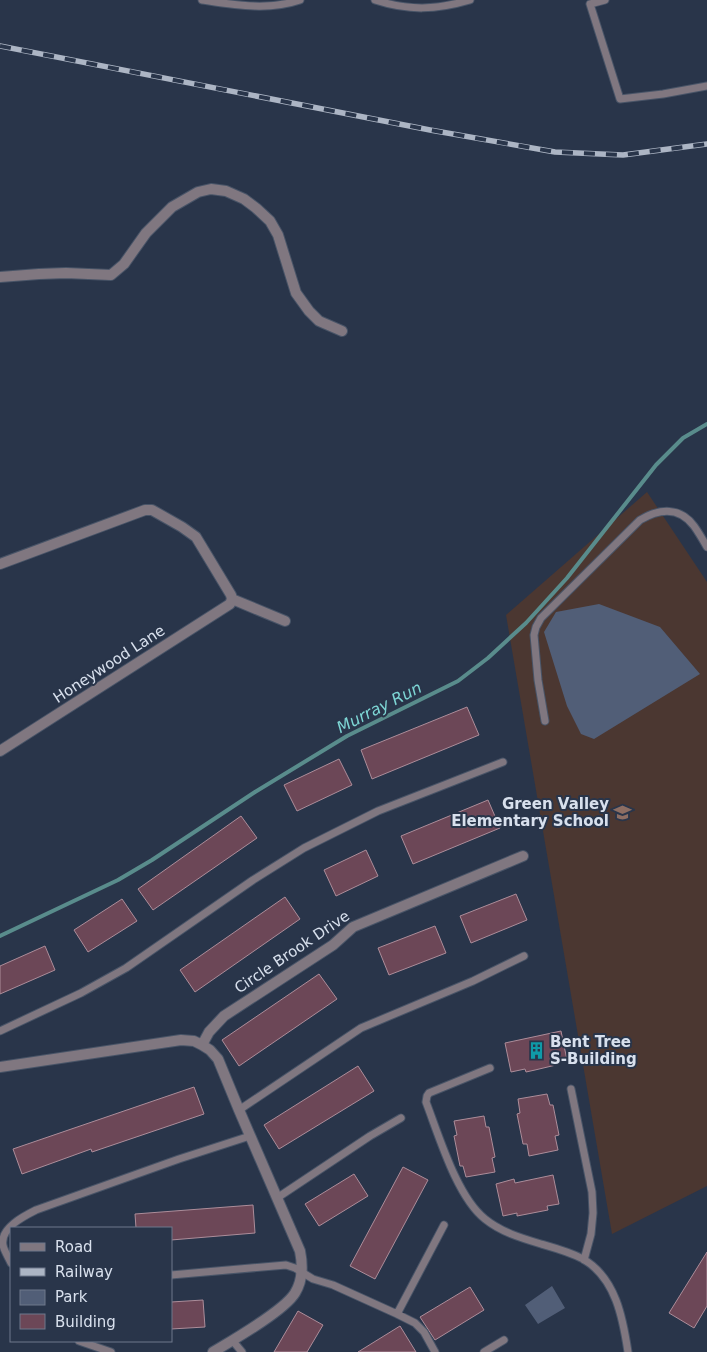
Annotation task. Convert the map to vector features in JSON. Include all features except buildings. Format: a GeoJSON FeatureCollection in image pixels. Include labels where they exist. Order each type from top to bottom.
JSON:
{"type":"FeatureCollection","features":[{"type":"Feature","properties":{"kind":"street"},"geometry":{"type":"LineString","coordinates":[[0,277],[66,273],[111,276],[124,264],[146,234],[172,207],[198,192],[212,189],[226,191],[244,199],[270,221],[278,235],[296,293],[319,321],[342,331]]}},
{"type":"Feature","properties":{"kind":"street"},"geometry":{"type":"LineString","coordinates":[[0,564],[145,510],[152,510],[196,537],[232,599],[285,621]]}},
{"type":"Feature","properties":{"kind":"street","name":"Honeywood Lane"},"geometry":{"type":"LineString","coordinates":[[0,751],[230,604],[232,599]]}},
{"type":"Feature","properties":{"kind":"street","name":"Circle Brook Drive"},"geometry":{"type":"LineString","coordinates":[[202,1045],[209,1032],[224,1016],[333,945],[353,927],[523,856]]}},
{"type":"Feature","properties":{"kind":"street"},"geometry":{"type":"LineString","coordinates":[[0,1067],[181,1040],[194,1041],[202,1045],[210,1050],[218,1059],[238,1110],[300,1252],[302,1272],[294,1295],[287,1303],[213,1352]]}},
{"type":"Feature","properties":{"kind":"lane"},"geometry":{"type":"LineString","coordinates":[[202,0],[263,6],[289,4],[300,0]]}},
{"type":"Feature","properties":{"kind":"lane"},"geometry":{"type":"LineString","coordinates":[[375,0],[407,8],[428,8],[450,6],[470,0]]}},
{"type":"Feature","properties":{"kind":"lane"},"geometry":{"type":"LineString","coordinates":[[605,0],[590,4],[620,99],[707,86]]}},
{"type":"Feature","properties":{"kind":"lane"},"geometry":{"type":"LineString","coordinates":[[545,721],[538,680],[534,635],[541,618],[640,520],[648,515],[660,511],[677,513],[688,519],[707,547]]}},
{"type":"Feature","properties":{"kind":"lane"},"geometry":{"type":"LineString","coordinates":[[0,1031],[81,993],[126,968],[304,848],[378,811],[503,762]]}},
{"type":"Feature","properties":{"kind":"lane"},"geometry":{"type":"LineString","coordinates":[[238,1110],[361,1028],[473,981],[524,956]]}},
{"type":"Feature","properties":{"kind":"lane"},"geometry":{"type":"LineString","coordinates":[[490,1068],[429,1093],[427,1096],[426,1102],[452,1169],[467,1199],[473,1208],[486,1220],[516,1236],[564,1251],[584,1260],[601,1275],[611,1288],[618,1304],[628,1352]]}},
{"type":"Feature","properties":{"kind":"lane"},"geometry":{"type":"LineString","coordinates":[[571,1089],[592,1192],[591,1234],[584,1260]]}},
{"type":"Feature","properties":{"kind":"lane"},"geometry":{"type":"LineString","coordinates":[[277,1198],[370,1136],[401,1118]]}},
{"type":"Feature","properties":{"kind":"lane"},"geometry":{"type":"LineString","coordinates":[[11,1227],[36,1210],[178,1159],[250,1136]]}},
{"type":"Feature","properties":{"kind":"lane"},"geometry":{"type":"LineString","coordinates":[[397,1314],[444,1225]]}},
{"type":"Feature","properties":{"kind":"lane"},"geometry":{"type":"LineString","coordinates":[[10,1228],[3,1236],[2,1244],[10,1261]]}},
{"type":"Feature","properties":{"kind":"lane"},"geometry":{"type":"LineString","coordinates":[[172,1275],[286,1265],[415,1323],[424,1332],[435,1352]]}},
{"type":"Feature","properties":{"kind":"lane"},"geometry":{"type":"LineString","coordinates":[[232,1340],[242,1352]]}},
{"type":"Feature","properties":{"kind":"lane"},"geometry":{"type":"LineString","coordinates":[[484,1352],[504,1340]]}},
{"type":"Feature","properties":{"kind":"lane"},"geometry":{"type":"LineString","coordinates":[[82,1342],[111,1352]]}},
{"type":"Feature","properties":{"kind":"shaded area","name":"Green Valley Elementary School"},"geometry":{"type":"Polygon","coordinates":[[[647,492],[707,582],[707,1186],[612,1234],[506,615],[647,492]]]}},
{"type":"Feature","properties":{"kind":"green space"},"geometry":{"type":"Polygon","coordinates":[[[599,604],[660,627],[700,674],[594,739],[581,734],[567,706],[544,632],[556,612],[599,604]]]}},
{"type":"Feature","properties":{"kind":"green space"},"geometry":{"type":"Polygon","coordinates":[[[552,1286],[565,1308],[538,1324],[525,1305],[552,1286]]]}},
{"type":"Feature","properties":{"kind":"waterway","name":"Murray Run"},"geometry":{"type":"LineString","coordinates":[[0,936],[118,880],[152,860],[255,792],[347,736],[458,681],[488,658],[526,623],[567,578],[656,465],[683,438],[707,424]]}},
{"type":"Feature","properties":{"kind":"railway"},"geometry":{"type":"LineString","coordinates":[[0,46],[430,130],[555,152],[623,155],[707,144]]}},
{"type":"Feature","properties":{"kind":"place","name":"Green Valley Elementary School"},"geometry":{"type":"Point","coordinates":[623,813]}},
{"type":"Feature","properties":{"kind":"place","name":"Bent Tree S-Building"},"geometry":{"type":"Point","coordinates":[536,1051]}}]}
